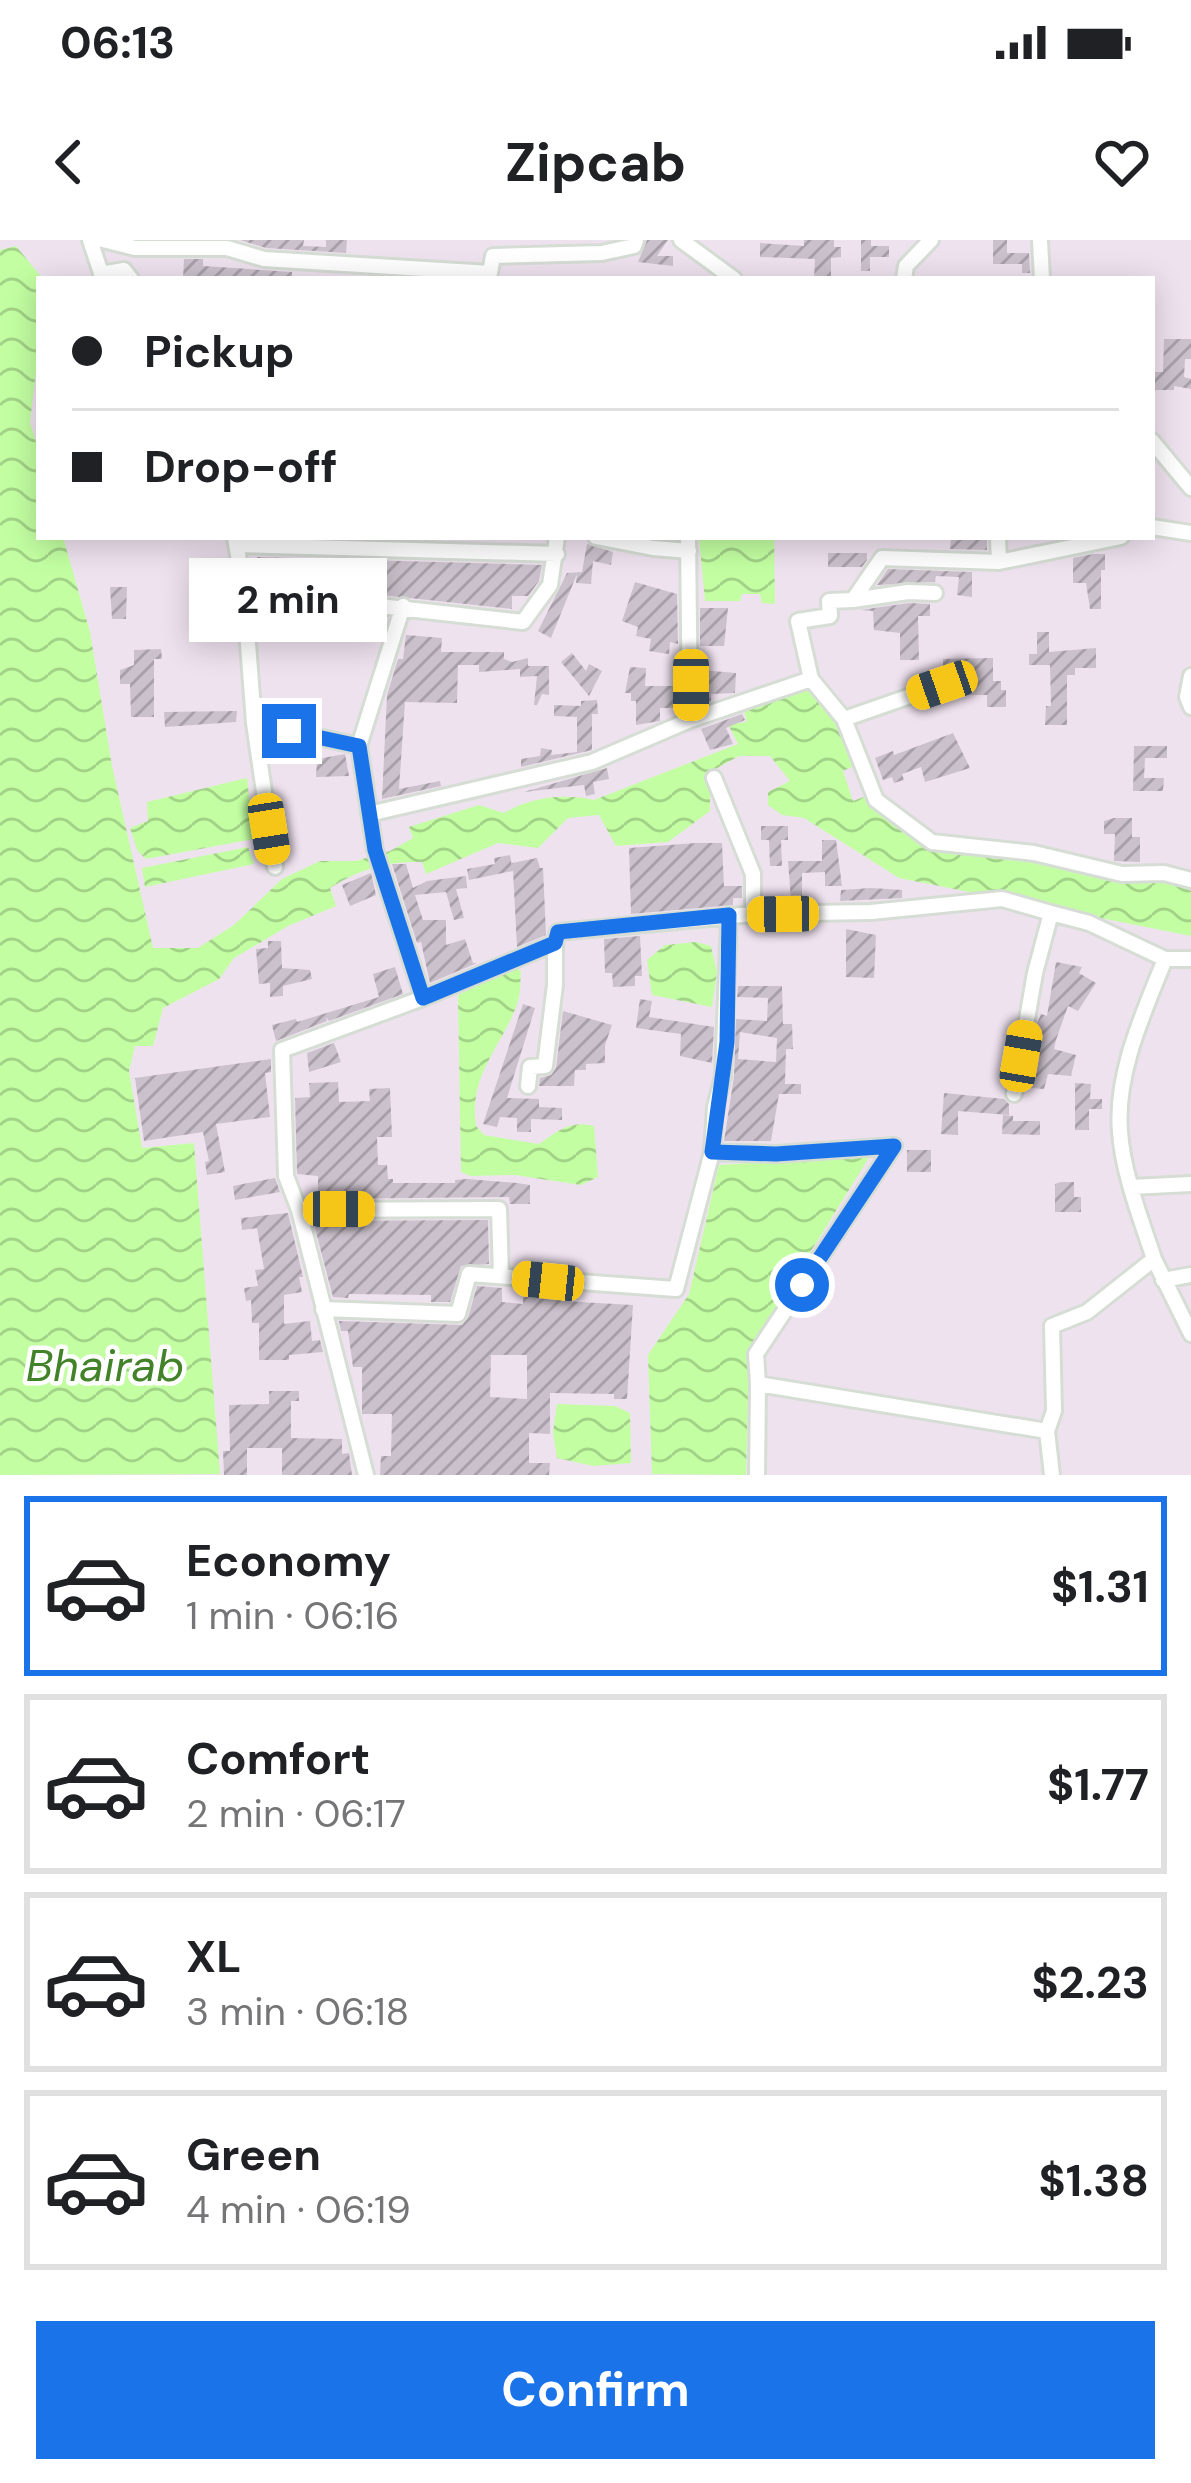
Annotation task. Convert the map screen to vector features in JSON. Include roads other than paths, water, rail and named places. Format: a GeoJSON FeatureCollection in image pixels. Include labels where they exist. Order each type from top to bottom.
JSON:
{"type":"FeatureCollection","features":[{"type":"Feature","properties":{"kind":"street"},"geometry":{"type":"LineString","coordinates":[[90,240],[102,276],[124,270],[129,276]]}},
{"type":"Feature","properties":{"kind":"street"},"geometry":{"type":"LineString","coordinates":[[104,240],[135,248],[227,248],[264,259],[490,273],[493,256],[602,253],[634,246],[636,240]]}},
{"type":"Feature","properties":{"kind":"street"},"geometry":{"type":"LineString","coordinates":[[681,240],[730,276]]}},
{"type":"Feature","properties":{"kind":"street"},"geometry":{"type":"LineString","coordinates":[[904,276],[906,266],[932,240]]}},
{"type":"Feature","properties":{"kind":"street"},"geometry":{"type":"LineString","coordinates":[[1040,240],[1042,276]]}},
{"type":"Feature","properties":{"kind":"street"},"geometry":{"type":"LineString","coordinates":[[1155,445],[1191,488]]}},
{"type":"Feature","properties":{"kind":"street"},"geometry":{"type":"LineString","coordinates":[[1155,527],[1191,533]]}},
{"type":"Feature","properties":{"kind":"street"},"geometry":{"type":"LineString","coordinates":[[244,591],[523,622],[550,585],[557,540]]}},
{"type":"Feature","properties":{"kind":"street"},"geometry":{"type":"LineString","coordinates":[[612,540],[653,548],[689,544],[691,720]]}},
{"type":"Feature","properties":{"kind":"street"},"geometry":{"type":"LineString","coordinates":[[998,540],[999,562]]}},
{"type":"Feature","properties":{"kind":"street"},"geometry":{"type":"LineString","coordinates":[[853,600],[882,558],[999,562],[1106,540]]}},
{"type":"Feature","properties":{"kind":"street"},"geometry":{"type":"LineString","coordinates":[[275,867],[254,723],[236,541],[557,554]]}},
{"type":"Feature","properties":{"kind":"street"},"geometry":{"type":"LineString","coordinates":[[934,593],[829,601],[830,616],[798,620],[811,679],[844,719],[876,800],[932,842],[1034,853],[1122,874],[1164,873],[1191,880]]}},
{"type":"Feature","properties":{"kind":"street"},"geometry":{"type":"LineString","coordinates":[[403,606],[359,746],[375,850],[423,998]]}},
{"type":"Feature","properties":{"kind":"street"},"geometry":{"type":"LineString","coordinates":[[1191,676],[1187,698],[1191,707]]}},
{"type":"Feature","properties":{"kind":"street"},"geometry":{"type":"LineString","coordinates":[[369,814],[592,762],[691,720],[811,679]]}},
{"type":"Feature","properties":{"kind":"street"},"geometry":{"type":"LineString","coordinates":[[844,719],[942,685]]}},
{"type":"Feature","properties":{"kind":"street"},"geometry":{"type":"LineString","coordinates":[[254,723],[359,746]]}},
{"type":"Feature","properties":{"kind":"street"},"geometry":{"type":"LineString","coordinates":[[715,778],[753,874],[753,914]]}},
{"type":"Feature","properties":{"kind":"street"},"geometry":{"type":"LineString","coordinates":[[528,1086],[530,1066],[545,1066],[558,932],[729,915],[871,912],[1002,899],[1089,923],[1165,959],[1191,959]]}},
{"type":"Feature","properties":{"kind":"street"},"geometry":{"type":"LineString","coordinates":[[1014,1094],[1035,973],[1051,913]]}},
{"type":"Feature","properties":{"kind":"street"},"geometry":{"type":"LineString","coordinates":[[323,1309],[458,1313],[469,1274],[676,1289],[712,1152],[727,1042],[729,915]]}},
{"type":"Feature","properties":{"kind":"street"},"geometry":{"type":"LineString","coordinates":[[366,1475],[299,1210],[286,1176],[282,1050],[555,943]]}},
{"type":"Feature","properties":{"kind":"street"},"geometry":{"type":"LineString","coordinates":[[1165,959],[1138,1026],[1121,1096],[1120,1132],[1154,1259],[1191,1334]]}},
{"type":"Feature","properties":{"kind":"street"},"geometry":{"type":"LineString","coordinates":[[712,1152],[776,1154],[894,1146],[756,1354],[757,1475]]}},
{"type":"Feature","properties":{"kind":"street"},"geometry":{"type":"LineString","coordinates":[[1131,1187],[1191,1184]]}},
{"type":"Feature","properties":{"kind":"street"},"geometry":{"type":"LineString","coordinates":[[299,1210],[499,1209],[501,1276]]}},
{"type":"Feature","properties":{"kind":"street"},"geometry":{"type":"LineString","coordinates":[[1052,1475],[1047,1431],[1054,1411],[1052,1326],[1087,1312],[1154,1259]]}},
{"type":"Feature","properties":{"kind":"street"},"geometry":{"type":"LineString","coordinates":[[1163,1280],[1191,1275]]}},
{"type":"Feature","properties":{"kind":"street"},"geometry":{"type":"LineString","coordinates":[[758,1384],[1047,1431]]}},
{"type":"Feature","properties":{"kind":"water","name":"Bhairab"},"geometry":{"type":"Polygon","coordinates":[[[16,246],[41,276],[36,276],[36,371],[30,422],[36,442],[36,540],[64,540],[90,632],[112,766],[153,948],[198,948],[234,925],[282,879],[320,861],[356,861],[390,851],[413,838],[409,827],[479,805],[504,813],[548,798],[594,800],[738,744],[728,724],[747,722],[743,707],[810,686],[860,763],[843,771],[853,801],[869,795],[890,822],[938,850],[1029,857],[1077,872],[1149,881],[1166,878],[1191,891],[1191,936],[899,878],[804,818],[782,815],[768,805],[768,792],[790,781],[770,756],[739,756],[710,772],[710,811],[668,842],[616,846],[599,815],[568,818],[538,848],[498,843],[426,874],[422,862],[409,862],[352,876],[330,888],[336,906],[288,926],[234,958],[219,979],[163,1008],[153,1046],[135,1046],[129,1071],[142,1148],[194,1143],[220,1474],[0,1475],[0,250],[16,246]]]}},
{"type":"Feature","properties":{"kind":"water"},"geometry":{"type":"Polygon","coordinates":[[[699,540],[774,540],[775,604],[762,603],[760,594],[742,594],[740,601],[705,601],[699,540]]]}},
{"type":"Feature","properties":{"kind":"water"},"geometry":{"type":"Polygon","coordinates":[[[247,778],[254,839],[146,859],[137,850],[130,828],[148,821],[147,802],[247,778]]]}},
{"type":"Feature","properties":{"kind":"water"},"geometry":{"type":"Polygon","coordinates":[[[248,847],[254,864],[145,887],[142,868],[248,847]]]}},
{"type":"Feature","properties":{"kind":"water"},"geometry":{"type":"Polygon","coordinates":[[[696,942],[711,946],[717,972],[712,1007],[652,995],[647,960],[665,945],[696,942]]]}},
{"type":"Feature","properties":{"kind":"water"},"geometry":{"type":"Polygon","coordinates":[[[517,967],[521,972],[519,998],[482,1075],[476,1126],[484,1135],[539,1144],[571,1126],[594,1126],[598,1177],[581,1185],[461,1172],[458,995],[517,967]]]}},
{"type":"Feature","properties":{"kind":"water"},"geometry":{"type":"Polygon","coordinates":[[[870,1156],[749,1351],[746,1475],[652,1474],[648,1355],[689,1294],[719,1165],[870,1156]]]}},
{"type":"Feature","properties":{"kind":"water"},"geometry":{"type":"Polygon","coordinates":[[[557,1404],[615,1406],[630,1413],[631,1463],[593,1466],[557,1458],[553,1432],[557,1404]]]}}]}
